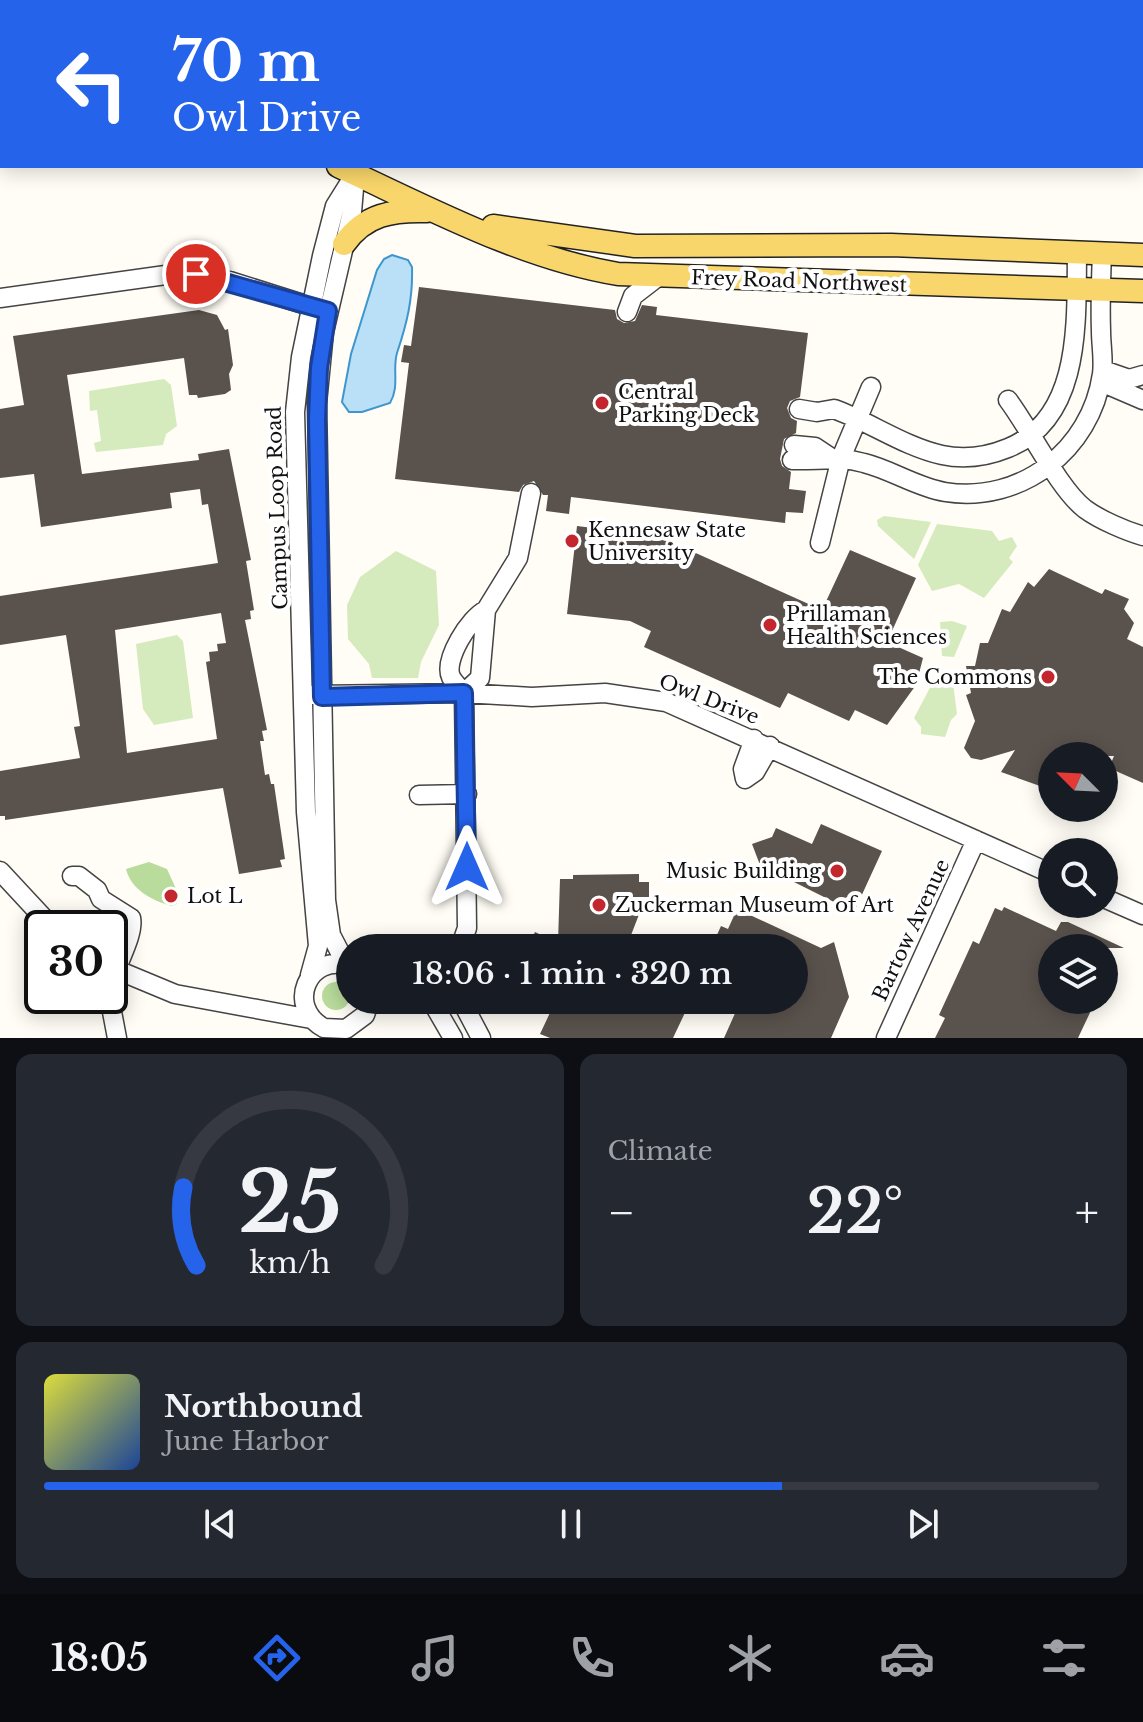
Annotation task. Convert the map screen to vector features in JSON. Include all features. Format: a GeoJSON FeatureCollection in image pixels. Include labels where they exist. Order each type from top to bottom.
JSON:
{"type":"FeatureCollection","features":[{"type":"Feature","properties":{"kind":"main road","name":"Frey Road Northwest"},"geometry":{"type":"LineString","coordinates":[[346,170],[523,249],[571,266],[618,274],[1143,291]]}},
{"type":"Feature","properties":{"kind":"main road"},"geometry":{"type":"LineString","coordinates":[[344,244],[361,226],[382,214],[441,212]]}},
{"type":"Feature","properties":{"kind":"main road","name":"Frey Road Northwest"},"geometry":{"type":"LineString","coordinates":[[464,222],[635,246],[891,245],[1143,255]]}},
{"type":"Feature","properties":{"kind":"street","name":"Campus Loop Road"},"geometry":{"type":"LineString","coordinates":[[336,944],[331,935],[326,900],[317,435],[319,309],[344,244],[352,212],[346,170]]}},
{"type":"Feature","properties":{"kind":"street","name":"Campus Loop Road"},"geometry":{"type":"LineString","coordinates":[[307,981],[318,946],[307,825],[301,536],[294,431],[319,309],[335,206],[346,170]]}},
{"type":"Feature","properties":{"kind":"street"},"geometry":{"type":"LineString","coordinates":[[800,403],[819,400],[922,448],[954,457],[990,455],[1033,434],[1054,412],[1068,374],[1077,252]]}},
{"type":"Feature","properties":{"kind":"street"},"geometry":{"type":"LineString","coordinates":[[793,452],[815,461],[835,457],[881,468],[931,489],[968,494],[1011,487],[1050,465],[1082,429],[1102,376],[1102,252]]}},
{"type":"Feature","properties":{"kind":"street"},"geometry":{"type":"LineString","coordinates":[[0,298],[180,273],[221,279],[319,309]]}},
{"type":"Feature","properties":{"kind":"street"},"geometry":{"type":"LineString","coordinates":[[627,312],[633,296],[659,276]]}},
{"type":"Feature","properties":{"kind":"street"},"geometry":{"type":"LineString","coordinates":[[1102,376],[1129,379],[1143,375]]}},
{"type":"Feature","properties":{"kind":"street"},"geometry":{"type":"LineString","coordinates":[[1102,376],[1143,400]]}},
{"type":"Feature","properties":{"kind":"street"},"geometry":{"type":"LineString","coordinates":[[820,543],[835,457],[871,387]]}},
{"type":"Feature","properties":{"kind":"street"},"geometry":{"type":"LineString","coordinates":[[1008,400],[1033,434],[1050,465],[1084,508],[1143,536]]}},
{"type":"Feature","properties":{"kind":"street"},"geometry":{"type":"LineString","coordinates":[[464,693],[480,678],[486,610],[518,558],[531,493]]}},
{"type":"Feature","properties":{"kind":"street"},"geometry":{"type":"LineString","coordinates":[[465,934],[467,798],[464,693],[450,676],[456,648],[475,615],[486,610]]}},
{"type":"Feature","properties":{"kind":"street"},"geometry":{"type":"LineString","coordinates":[[456,648],[482,651]]}},
{"type":"Feature","properties":{"kind":"street"},"geometry":{"type":"LineString","coordinates":[[304,689],[322,697]]}},
{"type":"Feature","properties":{"kind":"street","name":"Owl Drive"},"geometry":{"type":"LineString","coordinates":[[322,697],[464,693],[532,697],[605,693],[642,697],[690,711],[1038,868]]}},
{"type":"Feature","properties":{"kind":"street"},"geometry":{"type":"LineString","coordinates":[[743,783],[743,769],[762,743]]}},
{"type":"Feature","properties":{"kind":"street"},"geometry":{"type":"LineString","coordinates":[[419,799],[467,798]]}},
{"type":"Feature","properties":{"kind":"street","name":"Bartow Avenue"},"geometry":{"type":"LineString","coordinates":[[886,1038],[976,840]]}},
{"type":"Feature","properties":{"kind":"street"},"geometry":{"type":"LineString","coordinates":[[0,871],[36,910]]}},
{"type":"Feature","properties":{"kind":"street"},"geometry":{"type":"LineString","coordinates":[[72,876],[73,885],[91,900],[101,899],[131,918],[134,929],[128,941]]}},
{"type":"Feature","properties":{"kind":"street"},"geometry":{"type":"LineString","coordinates":[[1118,904],[1143,915]]}},
{"type":"Feature","properties":{"kind":"street"},"geometry":{"type":"LineString","coordinates":[[252,1007],[282,1000],[325,964],[336,964]]}},
{"type":"Feature","properties":{"kind":"street"},"geometry":{"type":"LineString","coordinates":[[128,980],[175,994],[311,1019],[335,1034],[367,1014]]}},
{"type":"Feature","properties":{"kind":"street"},"geometry":{"type":"LineString","coordinates":[[307,981],[303,1004],[311,1019]]}},
{"type":"Feature","properties":{"kind":"street"},"geometry":{"type":"LineString","coordinates":[[112,1014],[117,1038]]}},
{"type":"Feature","properties":{"kind":"street"},"geometry":{"type":"LineString","coordinates":[[439,1014],[453,1038]]}},
{"type":"Feature","properties":{"kind":"street"},"geometry":{"type":"LineString","coordinates":[[468,1014],[481,1038]]}},
{"type":"Feature","properties":{"kind":"green space"},"geometry":{"type":"Polygon","coordinates":[[[164,379],[171,385],[177,426],[166,434],[163,445],[96,452],[94,443],[101,441],[97,410],[90,411],[89,391],[164,379]]]}},
{"type":"Feature","properties":{"kind":"green space"},"geometry":{"type":"Polygon","coordinates":[[[884,516],[931,522],[914,559],[878,526],[877,520],[884,516]]]}},
{"type":"Feature","properties":{"kind":"green space"},"geometry":{"type":"Polygon","coordinates":[[[937,524],[992,531],[999,541],[1012,537],[1017,546],[1009,558],[1013,562],[984,598],[959,584],[932,591],[918,565],[937,524]]]}},
{"type":"Feature","properties":{"kind":"green space"},"geometry":{"type":"Polygon","coordinates":[[[396,551],[436,571],[439,625],[421,662],[418,678],[372,678],[369,664],[348,639],[347,605],[360,577],[396,551]]]}},
{"type":"Feature","properties":{"kind":"green space"},"geometry":{"type":"Polygon","coordinates":[[[952,621],[967,626],[954,657],[942,656],[940,622],[952,621]]]}},
{"type":"Feature","properties":{"kind":"green space"},"geometry":{"type":"Polygon","coordinates":[[[177,635],[183,641],[193,718],[154,725],[143,709],[136,644],[177,635]]]}},
{"type":"Feature","properties":{"kind":"green space"},"geometry":{"type":"Polygon","coordinates":[[[943,677],[953,683],[957,714],[951,720],[945,737],[921,734],[921,727],[914,718],[934,680],[943,677]]]}},
{"type":"Feature","properties":{"kind":"green space"},"geometry":{"type":"Polygon","coordinates":[[[149,862],[167,869],[177,891],[177,904],[171,906],[157,901],[132,883],[126,869],[149,862]]]}},
{"type":"Feature","properties":{"kind":"green space"},"geometry":{"type":"Polygon","coordinates":[[[336,982],[336,1010],[323,1002],[323,990],[336,982]]]}},
{"type":"Feature","properties":{"kind":"water"},"geometry":{"type":"Polygon","coordinates":[[[392,255],[408,260],[412,267],[410,300],[396,359],[393,397],[390,403],[362,412],[349,412],[342,402],[351,354],[377,270],[384,259],[392,255]]]}},
{"type":"Feature","properties":{"kind":"building","name":"Central Parking Deck"},"geometry":{"type":"Polygon","coordinates":[[[419,287],[615,310],[617,319],[624,323],[635,321],[642,305],[657,307],[656,315],[808,333],[800,397],[790,401],[787,408],[791,418],[797,421],[796,433],[784,439],[780,459],[782,466],[791,472],[789,489],[806,491],[803,513],[786,512],[785,523],[571,497],[569,514],[546,511],[548,495],[543,495],[534,481],[523,485],[519,492],[395,479],[409,363],[401,362],[404,345],[411,346],[419,287]]]}},
{"type":"Feature","properties":{"kind":"building"},"geometry":{"type":"Polygon","coordinates":[[[199,310],[217,315],[225,330],[228,329],[233,365],[229,374],[231,390],[225,394],[198,398],[197,395],[189,395],[184,358],[67,375],[82,474],[199,460],[198,454],[229,449],[251,560],[246,561],[254,610],[250,611],[251,619],[245,620],[267,730],[262,731],[264,741],[260,741],[265,775],[269,774],[271,784],[274,784],[285,859],[280,860],[282,867],[239,874],[223,788],[5,820],[5,816],[0,816],[0,771],[80,758],[74,727],[80,726],[66,635],[0,645],[0,596],[218,563],[208,504],[202,505],[200,489],[170,493],[172,508],[41,527],[34,474],[0,478],[0,409],[24,405],[13,336],[199,310]],[[221,613],[115,630],[127,753],[217,739],[206,662],[210,661],[209,652],[218,651],[217,644],[226,643],[221,613]]]}},
{"type":"Feature","properties":{"kind":"building","name":"Prillaman Health Sciences"},"geometry":{"type":"Polygon","coordinates":[[[577,526],[658,536],[822,610],[850,550],[916,578],[887,642],[923,658],[916,685],[887,725],[855,710],[849,721],[788,693],[780,708],[644,647],[651,631],[630,621],[567,614],[577,526]]]}},
{"type":"Feature","properties":{"kind":"building","name":"The Commons"},"geometry":{"type":"Polygon","coordinates":[[[1049,569],[1102,594],[1105,589],[1129,599],[1124,609],[1134,623],[1127,639],[1143,647],[1143,783],[1118,772],[1118,742],[1038,742],[1038,785],[1001,772],[1015,750],[981,760],[971,758],[964,748],[975,721],[966,695],[971,693],[966,666],[975,666],[980,643],[988,643],[1002,609],[1010,612],[1028,582],[1034,587],[1049,569]]]}},
{"type":"Feature","properties":{"kind":"building","name":"Music Building"},"geometry":{"type":"Polygon","coordinates":[[[821,824],[882,851],[854,912],[760,865],[752,844],[772,837],[776,828],[812,844],[821,824]]]}},
{"type":"Feature","properties":{"kind":"building","name":"Zuckerman Museum of Art"},"geometry":{"type":"Polygon","coordinates":[[[639,874],[639,882],[649,882],[649,897],[639,897],[640,912],[631,934],[558,934],[560,879],[573,879],[573,875],[639,874]]]}},
{"type":"Feature","properties":{"kind":"building"},"geometry":{"type":"Polygon","coordinates":[[[1004,907],[1056,931],[1061,922],[1068,922],[1094,934],[1038,934],[1038,1014],[1089,1014],[1078,1038],[935,1038],[945,1018],[939,1015],[973,941],[979,944],[995,908],[1002,911],[1004,907]]]}},
{"type":"Feature","properties":{"kind":"building"},"geometry":{"type":"Polygon","coordinates":[[[737,909],[791,934],[717,934],[721,926],[728,929],[737,909]]]}},
{"type":"Feature","properties":{"kind":"building"},"geometry":{"type":"Polygon","coordinates":[[[808,942],[821,948],[834,942],[849,997],[831,1038],[724,1038],[735,1014],[808,1014],[808,942]]]}},
{"type":"Feature","properties":{"kind":"building"},"geometry":{"type":"Polygon","coordinates":[[[549,1014],[684,1014],[673,1038],[550,1038],[540,1034],[549,1014]]]}},
{"type":"Feature","properties":{"kind":"place","name":"Central Parking Deck"},"geometry":{"type":"Point","coordinates":[602,403]}},
{"type":"Feature","properties":{"kind":"place","name":"Kennesaw State University"},"geometry":{"type":"Point","coordinates":[572,541]}},
{"type":"Feature","properties":{"kind":"place","name":"Prillaman Health Sciences"},"geometry":{"type":"Point","coordinates":[770,625]}},
{"type":"Feature","properties":{"kind":"place","name":"The Commons"},"geometry":{"type":"Point","coordinates":[1048,677]}},
{"type":"Feature","properties":{"kind":"place","name":"Music Building"},"geometry":{"type":"Point","coordinates":[837,871]}},
{"type":"Feature","properties":{"kind":"place","name":"Lot L"},"geometry":{"type":"Point","coordinates":[171,896]}},
{"type":"Feature","properties":{"kind":"place","name":"Zuckerman Museum of Art"},"geometry":{"type":"Point","coordinates":[599,905]}},
{"type":"Feature","properties":{"kind":"route"},"geometry":{"type":"LineString","coordinates":[[196,274],[230,281],[289,302],[328,311],[319,368],[317,419],[322,697],[464,693],[467,867]]}}]}
